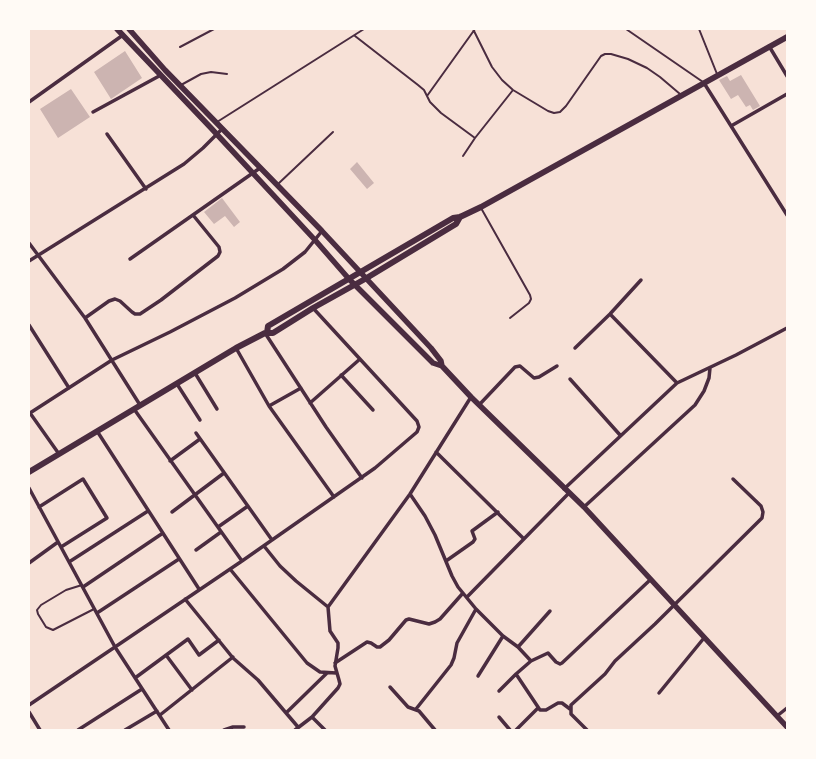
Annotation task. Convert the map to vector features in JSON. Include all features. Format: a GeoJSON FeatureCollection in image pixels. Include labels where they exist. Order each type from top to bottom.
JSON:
{"type":"FeatureCollection","features":[{"type":"Feature","properties":{"kind":"highway"},"geometry":{"type":"LineString","coordinates":[[266,333],[268,326],[453,218],[460,217],[481,207],[787,37]]}},
{"type":"Feature","properties":{"kind":"highway"},"geometry":{"type":"LineString","coordinates":[[29,472],[57,451],[97,431],[236,348],[266,333],[273,333],[313,308],[365,279],[456,224],[460,217]]}},
{"type":"Feature","properties":{"kind":"main road"},"geometry":{"type":"LineString","coordinates":[[117,29],[315,240],[354,285],[433,363],[442,366]]}},
{"type":"Feature","properties":{"kind":"main road"},"geometry":{"type":"LineString","coordinates":[[129,29],[180,85],[322,232],[431,348],[441,361],[442,366],[471,397],[584,507],[787,727]]}},
{"type":"Feature","properties":{"kind":"street"},"geometry":{"type":"LineString","coordinates":[[29,102],[123,35]]}},
{"type":"Feature","properties":{"kind":"street"},"geometry":{"type":"LineString","coordinates":[[770,46],[787,76]]}},
{"type":"Feature","properties":{"kind":"street"},"geometry":{"type":"LineString","coordinates":[[93,112],[160,75]]}},
{"type":"Feature","properties":{"kind":"street"},"geometry":{"type":"LineString","coordinates":[[704,83],[787,215]]}},
{"type":"Feature","properties":{"kind":"street"},"geometry":{"type":"LineString","coordinates":[[731,126],[787,94]]}},
{"type":"Feature","properties":{"kind":"street"},"geometry":{"type":"LineString","coordinates":[[29,261],[184,164],[222,129]]}},
{"type":"Feature","properties":{"kind":"street"},"geometry":{"type":"LineString","coordinates":[[107,134],[146,189]]}},
{"type":"Feature","properties":{"kind":"street"},"geometry":{"type":"LineString","coordinates":[[130,259],[260,168]]}},
{"type":"Feature","properties":{"kind":"street"},"geometry":{"type":"LineString","coordinates":[[85,318],[109,301],[115,299],[120,301],[135,314],[140,314],[161,300],[218,256],[220,252],[219,247],[193,215]]}},
{"type":"Feature","properties":{"kind":"street"},"geometry":{"type":"LineString","coordinates":[[57,451],[30,412],[112,360],[235,298],[283,269],[305,252],[322,232]]}},
{"type":"Feature","properties":{"kind":"street"},"geometry":{"type":"LineString","coordinates":[[29,243],[85,318],[140,405]]}},
{"type":"Feature","properties":{"kind":"street"},"geometry":{"type":"LineString","coordinates":[[575,348],[610,314],[641,280]]}},
{"type":"Feature","properties":{"kind":"street"},"geometry":{"type":"LineString","coordinates":[[29,705],[362,478],[417,432],[419,427],[417,421],[313,308]]}},
{"type":"Feature","properties":{"kind":"street"},"geometry":{"type":"LineString","coordinates":[[610,314],[677,382]]}},
{"type":"Feature","properties":{"kind":"street"},"geometry":{"type":"LineString","coordinates":[[29,325],[69,388]]}},
{"type":"Feature","properties":{"kind":"street"},"geometry":{"type":"LineString","coordinates":[[467,598],[620,436],[677,382],[710,368],[786,330]]}},
{"type":"Feature","properties":{"kind":"street"},"geometry":{"type":"LineString","coordinates":[[266,333],[310,403],[362,478]]}},
{"type":"Feature","properties":{"kind":"street"},"geometry":{"type":"LineString","coordinates":[[236,348],[269,406],[334,497]]}},
{"type":"Feature","properties":{"kind":"street"},"geometry":{"type":"LineString","coordinates":[[310,403],[360,359]]}},
{"type":"Feature","properties":{"kind":"street"},"geometry":{"type":"LineString","coordinates":[[479,405],[515,367],[520,366],[534,378],[539,377],[557,366]]}},
{"type":"Feature","properties":{"kind":"street"},"geometry":{"type":"LineString","coordinates":[[584,507],[695,405],[704,391],[709,378],[710,368]]}},
{"type":"Feature","properties":{"kind":"street"},"geometry":{"type":"LineString","coordinates":[[196,373],[217,409]]}},
{"type":"Feature","properties":{"kind":"street"},"geometry":{"type":"LineString","coordinates":[[341,375],[373,410]]}},
{"type":"Feature","properties":{"kind":"street"},"geometry":{"type":"LineString","coordinates":[[570,379],[620,436]]}},
{"type":"Feature","properties":{"kind":"street"},"geometry":{"type":"LineString","coordinates":[[177,384],[200,420]]}},
{"type":"Feature","properties":{"kind":"street"},"geometry":{"type":"LineString","coordinates":[[269,406],[301,388]]}},
{"type":"Feature","properties":{"kind":"street"},"geometry":{"type":"LineString","coordinates":[[185,599],[233,657],[258,680],[286,713],[297,729],[312,716],[340,684],[335,663],[338,643],[330,631],[328,607],[410,494],[471,397]]}},
{"type":"Feature","properties":{"kind":"street"},"geometry":{"type":"LineString","coordinates":[[134,409],[242,561]]}},
{"type":"Feature","properties":{"kind":"street"},"geometry":{"type":"LineString","coordinates":[[97,431],[199,590]]}},
{"type":"Feature","properties":{"kind":"street"},"geometry":{"type":"LineString","coordinates":[[196,433],[272,540]]}},
{"type":"Feature","properties":{"kind":"street"},"geometry":{"type":"LineString","coordinates":[[170,461],[200,439]]}},
{"type":"Feature","properties":{"kind":"street"},"geometry":{"type":"LineString","coordinates":[[436,452],[524,539]]}},
{"type":"Feature","properties":{"kind":"street"},"geometry":{"type":"LineString","coordinates":[[172,512],[224,473]]}},
{"type":"Feature","properties":{"kind":"street"},"geometry":{"type":"LineString","coordinates":[[39,506],[84,479],[107,518],[61,547]]}},
{"type":"Feature","properties":{"kind":"street"},"geometry":{"type":"LineString","coordinates":[[570,709],[571,705],[674,606],[762,518],[763,512],[761,506],[733,479]]}},
{"type":"Feature","properties":{"kind":"street"},"geometry":{"type":"LineString","coordinates":[[29,488],[116,646],[169,730]]}},
{"type":"Feature","properties":{"kind":"street"},"geometry":{"type":"LineString","coordinates":[[410,494],[425,516],[435,535],[452,576],[463,593],[476,609],[503,636],[518,647],[531,661]]}},
{"type":"Feature","properties":{"kind":"street"},"geometry":{"type":"LineString","coordinates":[[218,527],[248,506]]}},
{"type":"Feature","properties":{"kind":"street"},"geometry":{"type":"LineString","coordinates":[[70,562],[148,511]]}},
{"type":"Feature","properties":{"kind":"street"},"geometry":{"type":"LineString","coordinates":[[446,561],[473,542],[475,539],[472,531],[498,512]]}},
{"type":"Feature","properties":{"kind":"street"},"geometry":{"type":"LineString","coordinates":[[196,550],[221,532]]}},
{"type":"Feature","properties":{"kind":"street"},"geometry":{"type":"LineString","coordinates":[[82,586],[163,533]]}},
{"type":"Feature","properties":{"kind":"street"},"geometry":{"type":"LineString","coordinates":[[29,563],[58,542]]}},
{"type":"Feature","properties":{"kind":"street"},"geometry":{"type":"LineString","coordinates":[[264,546],[280,566],[328,607]]}},
{"type":"Feature","properties":{"kind":"street"},"geometry":{"type":"LineString","coordinates":[[97,613],[179,559]]}},
{"type":"Feature","properties":{"kind":"street"},"geometry":{"type":"LineString","coordinates":[[230,569],[307,663],[320,672],[336,672]]}},
{"type":"Feature","properties":{"kind":"street"},"geometry":{"type":"LineString","coordinates":[[499,692],[531,661],[548,653],[556,662],[560,664],[650,580]]}},
{"type":"Feature","properties":{"kind":"street"},"geometry":{"type":"LineString","coordinates":[[335,663],[367,642],[380,647],[389,640],[406,620],[409,619],[429,624],[435,622],[440,619],[463,593]]}},
{"type":"Feature","properties":{"kind":"street"},"geometry":{"type":"LineString","coordinates":[[416,709],[451,665],[457,643],[476,609]]}},
{"type":"Feature","properties":{"kind":"street"},"geometry":{"type":"LineString","coordinates":[[518,647],[550,611]]}},
{"type":"Feature","properties":{"kind":"street"},"geometry":{"type":"LineString","coordinates":[[478,676],[503,636]]}},
{"type":"Feature","properties":{"kind":"street"},"geometry":{"type":"LineString","coordinates":[[659,693],[704,638]]}},
{"type":"Feature","properties":{"kind":"street"},"geometry":{"type":"LineString","coordinates":[[136,678],[188,639],[199,655],[219,640]]}},
{"type":"Feature","properties":{"kind":"street"},"geometry":{"type":"LineString","coordinates":[[166,655],[192,690]]}},
{"type":"Feature","properties":{"kind":"street"},"geometry":{"type":"LineString","coordinates":[[160,715],[233,657]]}},
{"type":"Feature","properties":{"kind":"street"},"geometry":{"type":"LineString","coordinates":[[286,713],[327,673]]}},
{"type":"Feature","properties":{"kind":"street"},"geometry":{"type":"LineString","coordinates":[[516,674],[538,708],[543,711],[558,703],[562,703],[570,709],[572,714],[587,730]]}},
{"type":"Feature","properties":{"kind":"street"},"geometry":{"type":"LineString","coordinates":[[390,687],[408,707],[419,711],[435,730]]}},
{"type":"Feature","properties":{"kind":"street"},"geometry":{"type":"LineString","coordinates":[[78,730],[142,689]]}},
{"type":"Feature","properties":{"kind":"street"},"geometry":{"type":"LineString","coordinates":[[516,730],[538,708]]}},
{"type":"Feature","properties":{"kind":"street"},"geometry":{"type":"LineString","coordinates":[[777,716],[787,708]]}},
{"type":"Feature","properties":{"kind":"street"},"geometry":{"type":"LineString","coordinates":[[126,730],[157,711]]}},
{"type":"Feature","properties":{"kind":"street"},"geometry":{"type":"LineString","coordinates":[[29,712],[40,730]]}},
{"type":"Feature","properties":{"kind":"street"},"geometry":{"type":"LineString","coordinates":[[312,716],[325,730]]}},
{"type":"Feature","properties":{"kind":"street"},"geometry":{"type":"LineString","coordinates":[[499,717],[510,730]]}},
{"type":"Feature","properties":{"kind":"street"},"geometry":{"type":"LineString","coordinates":[[224,730],[233,727],[244,727]]}},
{"type":"Feature","properties":{"kind":"lane"},"geometry":{"type":"LineString","coordinates":[[180,47],[214,29]]}},
{"type":"Feature","properties":{"kind":"lane"},"geometry":{"type":"LineString","coordinates":[[216,122],[364,29]]}},
{"type":"Feature","properties":{"kind":"lane"},"geometry":{"type":"LineString","coordinates":[[427,96],[474,29],[492,67],[502,80],[514,90],[548,112],[560,112],[566,106],[601,56],[605,54],[611,54],[628,59],[647,68],[682,95]]}},
{"type":"Feature","properties":{"kind":"lane"},"geometry":{"type":"LineString","coordinates":[[626,29],[704,83]]}},
{"type":"Feature","properties":{"kind":"lane"},"geometry":{"type":"LineString","coordinates":[[699,29],[718,75]]}},
{"type":"Feature","properties":{"kind":"lane"},"geometry":{"type":"LineString","coordinates":[[355,36],[424,90],[435,107],[475,138]]}},
{"type":"Feature","properties":{"kind":"lane"},"geometry":{"type":"LineString","coordinates":[[180,85],[201,74],[212,72],[226,74]]}},
{"type":"Feature","properties":{"kind":"lane"},"geometry":{"type":"LineString","coordinates":[[463,156],[475,138],[514,90]]}},
{"type":"Feature","properties":{"kind":"lane"},"geometry":{"type":"LineString","coordinates":[[277,185],[333,132]]}},
{"type":"Feature","properties":{"kind":"lane"},"geometry":{"type":"LineString","coordinates":[[481,207],[531,299],[529,303],[510,318]]}},
{"type":"Feature","properties":{"kind":"lane"},"geometry":{"type":"LineString","coordinates":[[82,586],[66,590],[41,605],[37,610],[38,614],[46,627],[53,630],[95,608]]}},
{"type":"Feature","properties":{"kind":"building"},"geometry":{"type":"Polygon","coordinates":[[[125,51],[142,78],[111,99],[94,72],[125,51]]]}},
{"type":"Feature","properties":{"kind":"building"},"geometry":{"type":"Polygon","coordinates":[[[741,75],[760,106],[753,110],[750,105],[746,107],[738,95],[731,99],[719,80],[727,76],[730,81],[741,75]]]}},
{"type":"Feature","properties":{"kind":"building"},"geometry":{"type":"Polygon","coordinates":[[[71,89],[90,117],[58,138],[40,109],[71,89]]]}},
{"type":"Feature","properties":{"kind":"building"},"geometry":{"type":"Polygon","coordinates":[[[357,162],[374,183],[367,189],[350,169],[357,162]]]}},
{"type":"Feature","properties":{"kind":"building"},"geometry":{"type":"Polygon","coordinates":[[[222,198],[240,222],[234,227],[225,216],[214,224],[204,212],[222,198]]]}}]}
